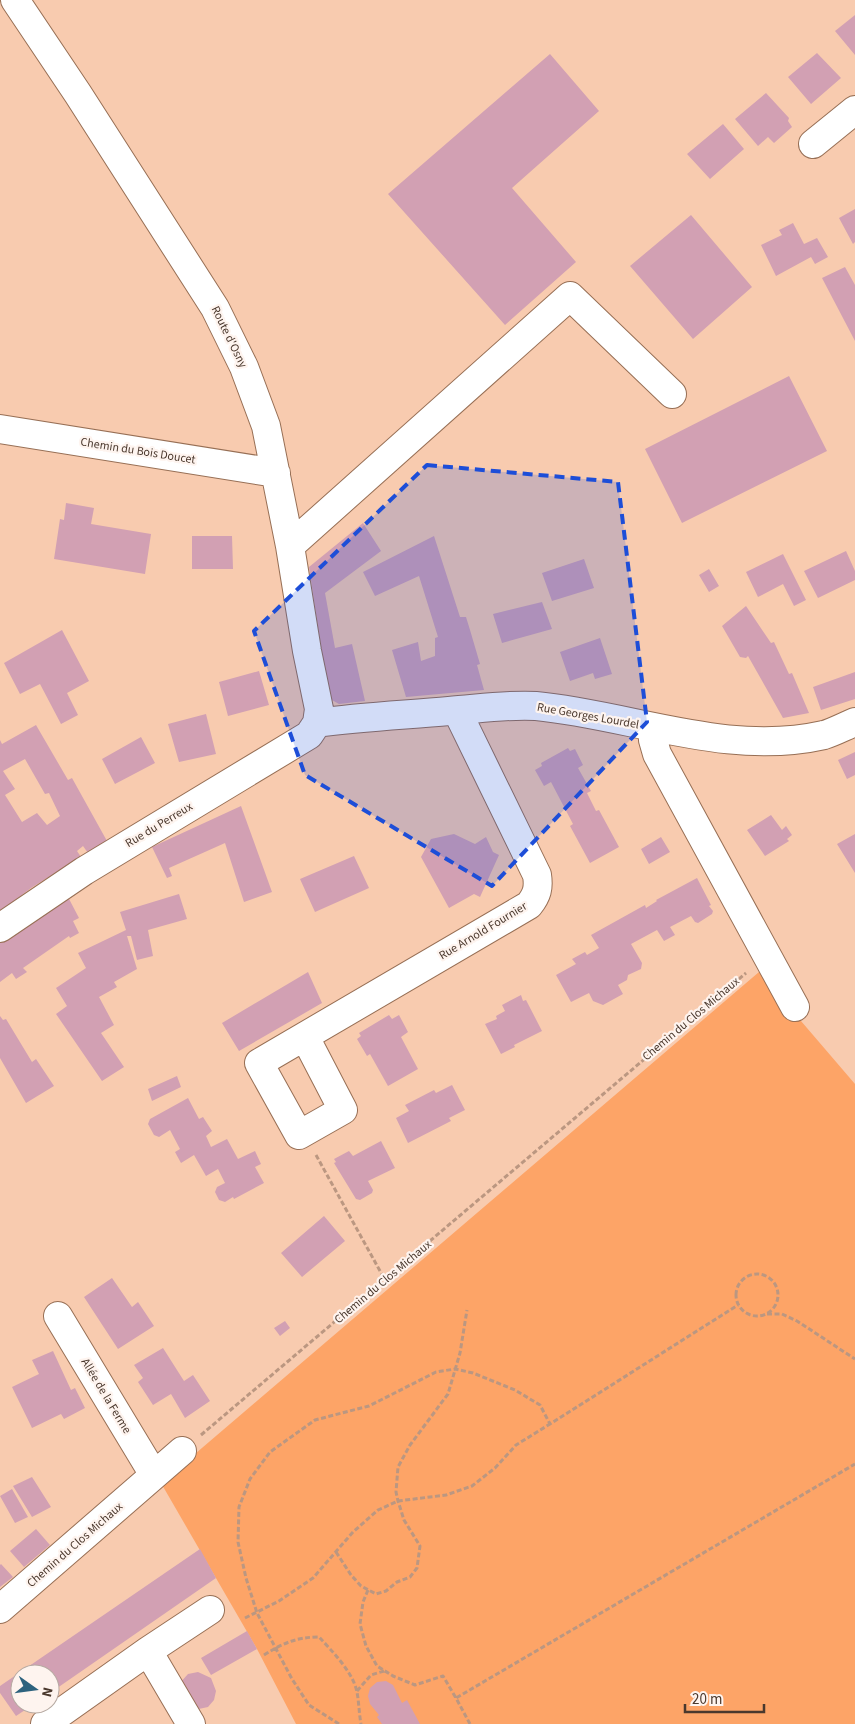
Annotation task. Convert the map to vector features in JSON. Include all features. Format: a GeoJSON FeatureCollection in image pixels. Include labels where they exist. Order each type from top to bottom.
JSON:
{"type":"FeatureCollection","features":[{"type":"Feature","properties":{"kind":"street","name":"Route d'Osny"},"geometry":{"type":"LineString","coordinates":[[15,0],[78,94],[215,308],[244,366],[266,426],[276,473],[319,709],[318,723]]}},
{"type":"Feature","properties":{"kind":"street"},"geometry":{"type":"LineString","coordinates":[[813,144],[855,110]]}},
{"type":"Feature","properties":{"kind":"street"},"geometry":{"type":"LineString","coordinates":[[290,546],[570,296],[672,394]]}},
{"type":"Feature","properties":{"kind":"street","name":"Chemin du Bois Doucet"},"geometry":{"type":"LineString","coordinates":[[0,429],[276,473]]}},
{"type":"Feature","properties":{"kind":"street","name":"Rue Georges Lourdel"},"geometry":{"type":"LineString","coordinates":[[318,723],[534,706],[589,714],[652,727],[740,740],[771,742],[826,734],[855,722]]}},
{"type":"Feature","properties":{"kind":"street","name":"Rue Arnold Fournier"},"geometry":{"type":"LineString","coordinates":[[303,1132],[299,1135],[259,1063],[529,905],[535,897],[538,876],[458,711]]}},
{"type":"Feature","properties":{"kind":"street","name":"Rue du Perreux"},"geometry":{"type":"LineString","coordinates":[[0,928],[84,871],[309,735],[318,723]]}},
{"type":"Feature","properties":{"kind":"street"},"geometry":{"type":"LineString","coordinates":[[652,727],[657,754],[796,1007]]}},
{"type":"Feature","properties":{"kind":"street"},"geometry":{"type":"LineString","coordinates":[[303,1132],[343,1110],[305,1037]]}},
{"type":"Feature","properties":{"kind":"street","name":"Allée de la Ferme"},"geometry":{"type":"LineString","coordinates":[[58,1316],[154,1475]]}},
{"type":"Feature","properties":{"kind":"street","name":"Chemin du Clos Michaux"},"geometry":{"type":"LineString","coordinates":[[0,1610],[182,1451]]}},
{"type":"Feature","properties":{"kind":"street"},"geometry":{"type":"LineString","coordinates":[[45,1724],[148,1651],[210,1610]]}},
{"type":"Feature","properties":{"kind":"street"},"geometry":{"type":"LineString","coordinates":[[148,1651],[191,1724]]}},
{"type":"Feature","properties":{"kind":"path","name":"Chemin du Clos Michaux"},"geometry":{"type":"LineString","coordinates":[[182,1451],[766,955]]}},
{"type":"Feature","properties":{"kind":"path"},"geometry":{"type":"LineString","coordinates":[[303,1132],[385,1280]]}},
{"type":"Feature","properties":{"kind":"path"},"geometry":{"type":"LineString","coordinates":[[767,1314],[775,1307],[778,1296],[776,1285],[763,1275],[747,1276],[739,1283],[736,1294],[738,1305],[745,1313],[756,1316],[782,1314],[797,1320],[855,1359]]}},
{"type":"Feature","properties":{"kind":"path"},"geometry":{"type":"LineString","coordinates":[[245,1618],[279,1601],[313,1578],[353,1532],[378,1510],[398,1501],[446,1496],[472,1486],[495,1468],[516,1445],[738,1305]]}},
{"type":"Feature","properties":{"kind":"path"},"geometry":{"type":"LineString","coordinates":[[336,1552],[351,1575],[361,1586],[376,1594],[386,1591],[397,1582],[410,1576],[417,1568],[420,1546],[404,1520],[398,1501],[396,1492],[398,1467],[410,1444],[448,1394],[467,1310]]}},
{"type":"Feature","properties":{"kind":"path"},"geometry":{"type":"LineString","coordinates":[[339,1724],[308,1705],[257,1613],[246,1578],[238,1542],[239,1506],[250,1479],[270,1452],[315,1420],[369,1406],[436,1372],[455,1369],[473,1372],[514,1390],[540,1405],[550,1424]]}},
{"type":"Feature","properties":{"kind":"path"},"geometry":{"type":"LineString","coordinates":[[456,1698],[855,1464]]}},
{"type":"Feature","properties":{"kind":"path"},"geometry":{"type":"LineString","coordinates":[[368,1590],[363,1602],[360,1624],[366,1646],[377,1666],[415,1685],[443,1676],[470,1724]]}},
{"type":"Feature","properties":{"kind":"path"},"geometry":{"type":"LineString","coordinates":[[264,1655],[275,1648],[302,1637],[319,1637],[343,1664],[357,1691],[357,1705],[361,1724]]}},
{"type":"Feature","properties":{"kind":"path"},"geometry":{"type":"LineString","coordinates":[[357,1691],[371,1675],[385,1671]]}},
{"type":"Feature","properties":{"kind":"highlighted area"},"geometry":{"type":"Polygon","coordinates":[[[427,465],[618,482],[647,722],[492,886],[305,775],[254,631],[427,465]]]}},
{"type":"Feature","properties":{"kind":"shaded area"},"geometry":{"type":"Polygon","coordinates":[[[759,972],[855,1084],[855,1724],[296,1724],[257,1649],[161,1483],[759,972]]]}},
{"type":"Feature","properties":{"kind":"building"},"geometry":{"type":"Polygon","coordinates":[[[855,15],[855,55],[835,31],[855,15]]]}},
{"type":"Feature","properties":{"kind":"building"},"geometry":{"type":"Polygon","coordinates":[[[817,53],[841,78],[811,104],[788,77],[817,53]]]}},
{"type":"Feature","properties":{"kind":"building"},"geometry":{"type":"Polygon","coordinates":[[[550,54],[599,111],[512,188],[576,262],[505,325],[388,194],[550,54]]]}},
{"type":"Feature","properties":{"kind":"building"},"geometry":{"type":"Polygon","coordinates":[[[766,93],[789,118],[788,121],[792,127],[774,143],[768,137],[758,146],[735,119],[766,93]]]}},
{"type":"Feature","properties":{"kind":"building"},"geometry":{"type":"Polygon","coordinates":[[[723,124],[744,149],[710,179],[687,154],[723,124]]]}},
{"type":"Feature","properties":{"kind":"building"},"geometry":{"type":"Polygon","coordinates":[[[855,209],[855,242],[853,244],[839,218],[855,209]]]}},
{"type":"Feature","properties":{"kind":"building"},"geometry":{"type":"Polygon","coordinates":[[[691,215],[752,287],[693,339],[630,266],[691,215]]]}},
{"type":"Feature","properties":{"kind":"building"},"geometry":{"type":"Polygon","coordinates":[[[793,223],[804,244],[817,238],[828,257],[815,264],[811,257],[776,276],[761,245],[782,235],[779,230],[793,223]]]}},
{"type":"Feature","properties":{"kind":"building"},"geometry":{"type":"Polygon","coordinates":[[[845,267],[855,285],[855,341],[822,278],[845,267]]]}},
{"type":"Feature","properties":{"kind":"building"},"geometry":{"type":"Polygon","coordinates":[[[789,376],[827,451],[682,523],[645,449],[789,376]]]}},
{"type":"Feature","properties":{"kind":"building"},"geometry":{"type":"Polygon","coordinates":[[[66,503],[94,508],[91,524],[151,534],[145,574],[54,559],[60,519],[64,520],[66,503]]]}},
{"type":"Feature","properties":{"kind":"building"},"geometry":{"type":"Polygon","coordinates":[[[363,523],[381,551],[325,593],[335,648],[352,644],[365,701],[339,704],[332,700],[323,661],[309,567],[363,523]]]}},
{"type":"Feature","properties":{"kind":"building"},"geometry":{"type":"Polygon","coordinates":[[[192,536],[232,536],[233,569],[192,569],[192,536]]]}},
{"type":"Feature","properties":{"kind":"building"},"geometry":{"type":"Polygon","coordinates":[[[434,536],[460,617],[466,617],[480,664],[477,665],[484,690],[406,697],[392,650],[418,642],[421,661],[435,656],[435,638],[438,637],[419,576],[375,596],[363,572],[434,536]]]}},
{"type":"Feature","properties":{"kind":"building"},"geometry":{"type":"Polygon","coordinates":[[[846,551],[855,571],[855,580],[818,598],[804,571],[846,551]]]}},
{"type":"Feature","properties":{"kind":"building"},"geometry":{"type":"Polygon","coordinates":[[[783,554],[806,600],[794,606],[783,584],[758,597],[746,572],[783,554]]]}},
{"type":"Feature","properties":{"kind":"building"},"geometry":{"type":"Polygon","coordinates":[[[584,559],[594,588],[552,601],[542,573],[584,559]]]}},
{"type":"Feature","properties":{"kind":"building"},"geometry":{"type":"Polygon","coordinates":[[[709,569],[719,586],[709,592],[699,575],[709,569]]]}},
{"type":"Feature","properties":{"kind":"building"},"geometry":{"type":"Polygon","coordinates":[[[542,602],[552,629],[502,643],[493,614],[542,602]]]}},
{"type":"Feature","properties":{"kind":"building"},"geometry":{"type":"Polygon","coordinates":[[[746,606],[771,643],[774,642],[789,674],[792,673],[809,713],[783,718],[748,656],[746,658],[740,657],[722,626],[746,606]]]}},
{"type":"Feature","properties":{"kind":"building"},"geometry":{"type":"Polygon","coordinates":[[[62,630],[89,681],[67,693],[78,715],[61,724],[40,684],[20,694],[4,663],[62,630]]]}},
{"type":"Feature","properties":{"kind":"building"},"geometry":{"type":"Polygon","coordinates":[[[600,638],[612,674],[595,679],[593,673],[570,681],[560,652],[600,638]]]}},
{"type":"Feature","properties":{"kind":"building"},"geometry":{"type":"Polygon","coordinates":[[[259,671],[269,705],[228,716],[219,682],[259,671]]]}},
{"type":"Feature","properties":{"kind":"building"},"geometry":{"type":"Polygon","coordinates":[[[855,672],[855,699],[821,710],[813,687],[855,672]]]}},
{"type":"Feature","properties":{"kind":"building"},"geometry":{"type":"Polygon","coordinates":[[[206,714],[216,754],[179,762],[168,724],[206,714]]]}},
{"type":"Feature","properties":{"kind":"building"},"geometry":{"type":"Polygon","coordinates":[[[36,725],[68,780],[72,778],[107,841],[88,853],[83,846],[77,851],[81,857],[31,888],[0,912],[0,740],[2,744],[36,725]],[[25,759],[3,771],[15,789],[5,795],[22,822],[37,813],[47,825],[60,816],[49,793],[45,794],[25,759]]]}},
{"type":"Feature","properties":{"kind":"building"},"geometry":{"type":"Polygon","coordinates":[[[141,737],[155,763],[115,784],[102,759],[141,737]]]}},
{"type":"Feature","properties":{"kind":"building"},"geometry":{"type":"Polygon","coordinates":[[[568,748],[570,751],[575,749],[583,765],[578,768],[591,791],[587,793],[596,811],[599,810],[619,847],[590,863],[570,826],[573,824],[551,782],[544,786],[535,770],[542,766],[541,763],[568,748]]]}},
{"type":"Feature","properties":{"kind":"building"},"geometry":{"type":"Polygon","coordinates":[[[855,752],[855,775],[847,779],[838,760],[855,752]]]}},
{"type":"Feature","properties":{"kind":"building"},"geometry":{"type":"Polygon","coordinates":[[[241,806],[272,892],[244,902],[225,843],[169,868],[172,876],[167,878],[152,847],[241,806]]]}},
{"type":"Feature","properties":{"kind":"building"},"geometry":{"type":"Polygon","coordinates":[[[771,815],[782,830],[786,826],[792,835],[787,839],[789,841],[765,856],[747,830],[771,815]]]}},
{"type":"Feature","properties":{"kind":"building"},"geometry":{"type":"Polygon","coordinates":[[[454,834],[475,844],[486,837],[493,852],[499,855],[480,897],[474,894],[449,908],[421,857],[431,839],[454,834]]]}},
{"type":"Feature","properties":{"kind":"building"},"geometry":{"type":"Polygon","coordinates":[[[855,834],[855,873],[837,844],[855,834]]]}},
{"type":"Feature","properties":{"kind":"building"},"geometry":{"type":"Polygon","coordinates":[[[661,837],[670,852],[649,864],[641,849],[661,837]]]}},
{"type":"Feature","properties":{"kind":"building"},"geometry":{"type":"Polygon","coordinates":[[[354,856],[369,888],[315,912],[300,879],[354,856]]]}},
{"type":"Feature","properties":{"kind":"building"},"geometry":{"type":"Polygon","coordinates":[[[697,878],[711,905],[709,906],[713,911],[712,914],[698,923],[691,916],[670,927],[675,935],[664,941],[657,930],[631,944],[642,963],[641,969],[628,975],[627,980],[618,985],[623,994],[603,1005],[593,1001],[589,993],[571,1002],[556,975],[576,964],[572,959],[585,952],[587,955],[599,948],[591,935],[645,905],[646,908],[656,900],[697,878]]]}},
{"type":"Feature","properties":{"kind":"building"},"geometry":{"type":"Polygon","coordinates":[[[179,894],[187,919],[148,930],[153,956],[137,960],[131,936],[127,936],[137,969],[114,982],[117,987],[99,997],[114,1025],[101,1033],[124,1067],[102,1081],[56,1014],[67,1006],[56,988],[86,968],[78,953],[126,930],[120,912],[179,894]]]}},
{"type":"Feature","properties":{"kind":"building"},"geometry":{"type":"Polygon","coordinates":[[[68,897],[79,918],[73,921],[79,933],[70,938],[69,936],[23,968],[27,972],[16,979],[12,973],[0,982],[0,941],[68,897]]]}},
{"type":"Feature","properties":{"kind":"building"},"geometry":{"type":"Polygon","coordinates":[[[308,972],[322,1003],[239,1051],[222,1023],[308,972]]]}},
{"type":"Feature","properties":{"kind":"building"},"geometry":{"type":"Polygon","coordinates":[[[521,995],[523,1001],[526,1000],[542,1031],[501,1054],[485,1024],[497,1019],[496,1016],[505,1011],[502,1005],[521,995]]]}},
{"type":"Feature","properties":{"kind":"building"},"geometry":{"type":"Polygon","coordinates":[[[389,1015],[392,1019],[399,1015],[408,1032],[401,1037],[418,1069],[388,1086],[370,1054],[367,1056],[357,1039],[361,1036],[359,1033],[389,1015]]]}},
{"type":"Feature","properties":{"kind":"building"},"geometry":{"type":"Polygon","coordinates":[[[0,1016],[3,1020],[6,1019],[32,1062],[36,1059],[54,1086],[26,1103],[0,1058],[0,1016]]]}},
{"type":"Feature","properties":{"kind":"building"},"geometry":{"type":"Polygon","coordinates":[[[177,1076],[181,1087],[152,1101],[148,1089],[177,1076]]]}},
{"type":"Feature","properties":{"kind":"building"},"geometry":{"type":"Polygon","coordinates":[[[452,1085],[465,1110],[449,1118],[451,1121],[408,1143],[396,1118],[409,1111],[405,1105],[434,1090],[436,1093],[452,1085]]]}},
{"type":"Feature","properties":{"kind":"building"},"geometry":{"type":"Polygon","coordinates":[[[188,1098],[199,1119],[203,1117],[212,1131],[206,1136],[211,1147],[227,1139],[238,1159],[255,1151],[261,1164],[255,1167],[264,1183],[234,1199],[233,1197],[225,1202],[219,1200],[215,1192],[217,1187],[225,1183],[218,1169],[206,1176],[194,1155],[181,1163],[175,1152],[180,1149],[170,1130],[159,1137],[154,1135],[148,1124],[150,1119],[188,1098]]]}},
{"type":"Feature","properties":{"kind":"building"},"geometry":{"type":"Polygon","coordinates":[[[381,1141],[395,1168],[368,1181],[373,1190],[372,1193],[360,1200],[356,1199],[334,1163],[336,1162],[334,1159],[349,1151],[353,1156],[381,1141]]]}},
{"type":"Feature","properties":{"kind":"building"},"geometry":{"type":"Polygon","coordinates":[[[324,1216],[345,1241],[302,1277],[281,1253],[324,1216]]]}},
{"type":"Feature","properties":{"kind":"building"},"geometry":{"type":"Polygon","coordinates":[[[112,1278],[132,1307],[138,1302],[154,1326],[118,1349],[84,1297],[112,1278]]]}},
{"type":"Feature","properties":{"kind":"building"},"geometry":{"type":"Polygon","coordinates":[[[285,1321],[290,1328],[280,1336],[274,1328],[285,1321]]]}},
{"type":"Feature","properties":{"kind":"building"},"geometry":{"type":"Polygon","coordinates":[[[163,1348],[184,1381],[193,1375],[210,1401],[185,1418],[171,1394],[153,1405],[138,1382],[143,1378],[134,1365],[163,1348]]]}},
{"type":"Feature","properties":{"kind":"building"},"geometry":{"type":"Polygon","coordinates":[[[53,1351],[71,1390],[75,1388],[85,1408],[64,1419],[61,1414],[32,1428],[12,1387],[39,1374],[32,1360],[53,1351]]]}},
{"type":"Feature","properties":{"kind":"building"},"geometry":{"type":"Polygon","coordinates":[[[32,1477],[51,1507],[32,1517],[13,1486],[32,1477]]]}},
{"type":"Feature","properties":{"kind":"building"},"geometry":{"type":"Polygon","coordinates":[[[12,1489],[28,1517],[15,1523],[0,1496],[12,1489]]]}},
{"type":"Feature","properties":{"kind":"building"},"geometry":{"type":"Polygon","coordinates":[[[36,1529],[50,1545],[24,1567],[10,1551],[36,1529]]]}},
{"type":"Feature","properties":{"kind":"building"},"geometry":{"type":"Polygon","coordinates":[[[200,1549],[216,1578],[60,1686],[60,1664],[32,1664],[200,1549]]]}},
{"type":"Feature","properties":{"kind":"building"},"geometry":{"type":"Polygon","coordinates":[[[0,1565],[13,1577],[0,1587],[0,1565]]]}},
{"type":"Feature","properties":{"kind":"building"},"geometry":{"type":"Polygon","coordinates":[[[247,1631],[257,1649],[211,1675],[201,1658],[247,1631]]]}},
{"type":"Feature","properties":{"kind":"building"},"geometry":{"type":"Polygon","coordinates":[[[198,1672],[211,1678],[216,1691],[214,1700],[208,1707],[194,1710],[179,1684],[188,1674],[198,1672]]]}},
{"type":"Feature","properties":{"kind":"building"},"geometry":{"type":"Polygon","coordinates":[[[10,1679],[10,1707],[0,1693],[0,1686],[10,1679]]]}},
{"type":"Feature","properties":{"kind":"building"},"geometry":{"type":"Polygon","coordinates":[[[386,1681],[393,1685],[402,1703],[407,1700],[420,1724],[382,1724],[377,1717],[379,1715],[370,1704],[368,1696],[370,1688],[377,1682],[386,1681]]]}}]}
